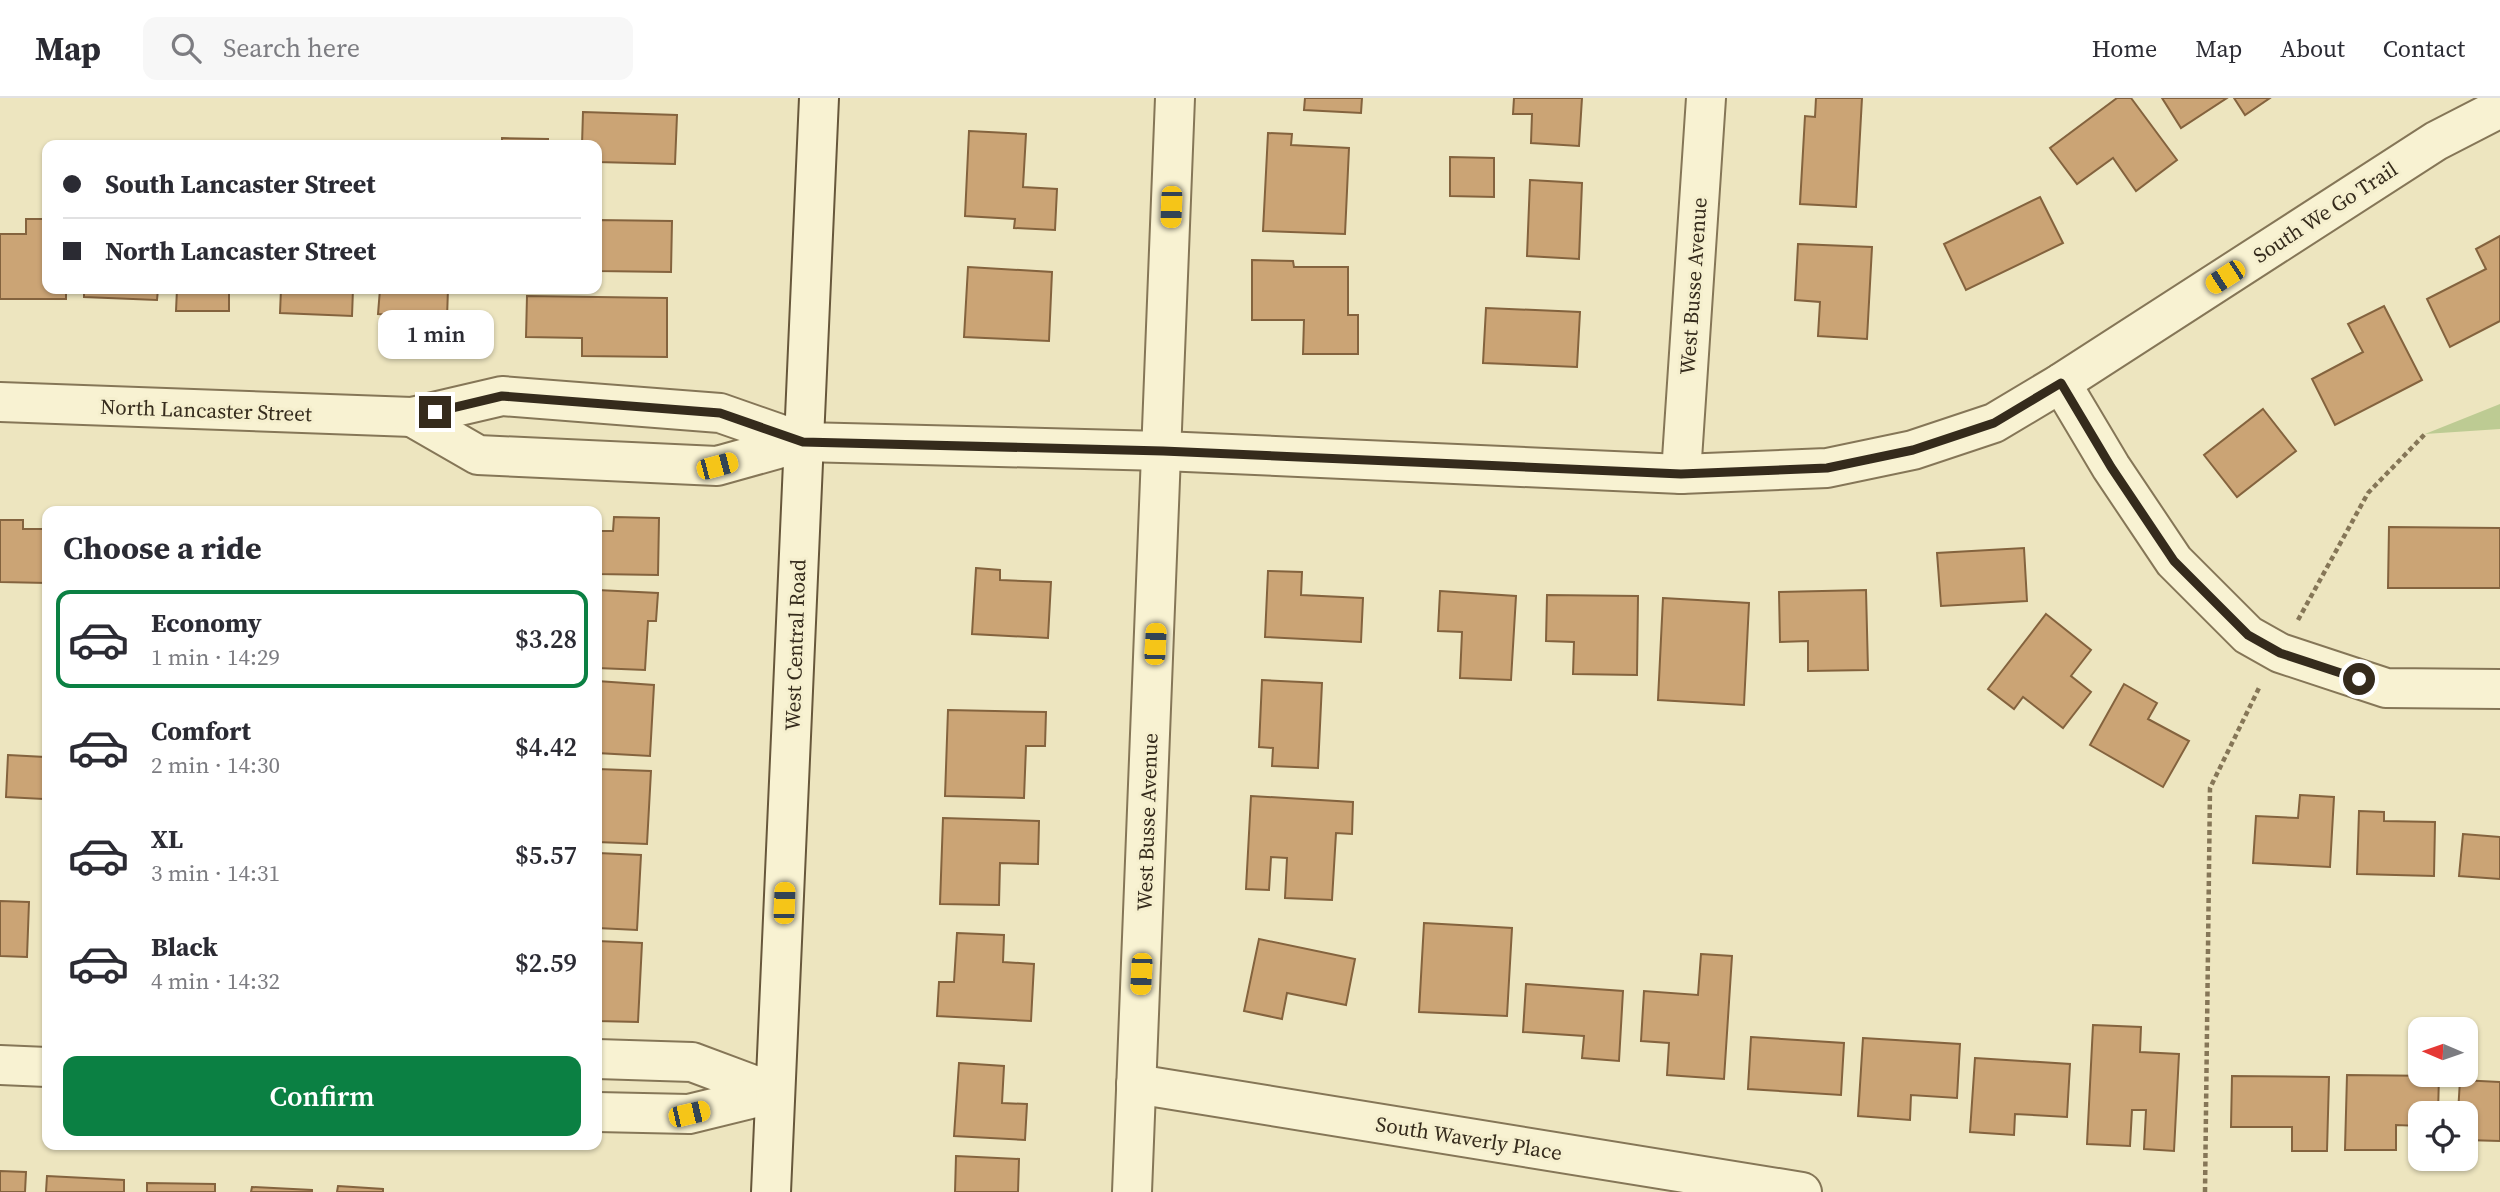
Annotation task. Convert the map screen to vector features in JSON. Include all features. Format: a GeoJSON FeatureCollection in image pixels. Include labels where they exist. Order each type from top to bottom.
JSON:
{"type":"FeatureCollection","features":[{"type":"Feature","properties":{"kind":"street","name":"West Central Road"},"geometry":{"type":"LineString","coordinates":[[771,1192],[819,98]]}},
{"type":"Feature","properties":{"kind":"street","name":"West Busse Avenue"},"geometry":{"type":"LineString","coordinates":[[1132,1192],[1175,98]]}},
{"type":"Feature","properties":{"kind":"street","name":"West Busse Avenue"},"geometry":{"type":"LineString","coordinates":[[1681,474],[1706,98]]}},
{"type":"Feature","properties":{"kind":"street","name":"South We Go Trail"},"geometry":{"type":"LineString","coordinates":[[803,442],[1163,451],[1681,474],[1827,468],[1913,450],[1994,423],[2061,383],[2436,141],[2500,108]]}},
{"type":"Feature","properties":{"kind":"street"},"geometry":{"type":"LineString","coordinates":[[2061,383],[2111,467],[2174,561],[2248,635],[2280,653],[2386,688],[2500,689]]}},
{"type":"Feature","properties":{"kind":"street","name":"North Lancaster Street"},"geometry":{"type":"LineString","coordinates":[[0,402],[412,417],[502,396],[720,413],[803,442]]}},
{"type":"Feature","properties":{"kind":"street","name":"North Lancaster Street"},"geometry":{"type":"LineString","coordinates":[[412,417],[478,455],[717,466],[803,442]]}},
{"type":"Feature","properties":{"kind":"street"},"geometry":{"type":"LineString","coordinates":[[602,1059],[692,1062],[775,1093]]}},
{"type":"Feature","properties":{"kind":"street"},"geometry":{"type":"LineString","coordinates":[[0,1065],[42,1067]]}},
{"type":"Feature","properties":{"kind":"street","name":"South Waverly Place"},"geometry":{"type":"LineString","coordinates":[[1136,1084],[1802,1192]]}},
{"type":"Feature","properties":{"kind":"street"},"geometry":{"type":"LineString","coordinates":[[602,1112],[689,1114],[775,1093]]}},
{"type":"Feature","properties":{"kind":"path"},"geometry":{"type":"LineString","coordinates":[[2296,623],[2368,492],[2425,434]]}},
{"type":"Feature","properties":{"kind":"path"},"geometry":{"type":"LineString","coordinates":[[2205,1192],[2210,788],[2261,685]]}},
{"type":"Feature","properties":{"kind":"green space"},"geometry":{"type":"Polygon","coordinates":[[[2500,404],[2500,429],[2425,434],[2500,404]]]}},
{"type":"Feature","properties":{"kind":"building"},"geometry":{"type":"Polygon","coordinates":[[[1305,98],[1362,98],[1361,113],[1304,110],[1305,98]]]}},
{"type":"Feature","properties":{"kind":"building"},"geometry":{"type":"Polygon","coordinates":[[[1514,98],[1582,98],[1579,146],[1531,143],[1532,114],[1513,114],[1514,98]]]}},
{"type":"Feature","properties":{"kind":"building"},"geometry":{"type":"Polygon","coordinates":[[[1816,98],[1862,98],[1856,207],[1800,204],[1805,116],[1815,117],[1816,98]]]}},
{"type":"Feature","properties":{"kind":"building"},"geometry":{"type":"Polygon","coordinates":[[[2117,98],[2131,98],[2177,160],[2136,191],[2113,158],[2077,184],[2050,148],[2117,98]]]}},
{"type":"Feature","properties":{"kind":"building"},"geometry":{"type":"Polygon","coordinates":[[[2162,98],[2227,98],[2181,128],[2162,98]]]}},
{"type":"Feature","properties":{"kind":"building"},"geometry":{"type":"Polygon","coordinates":[[[2234,98],[2270,98],[2245,115],[2234,98]]]}},
{"type":"Feature","properties":{"kind":"building"},"geometry":{"type":"Polygon","coordinates":[[[583,112],[677,115],[675,164],[602,162],[602,140],[582,140],[583,112]]]}},
{"type":"Feature","properties":{"kind":"building"},"geometry":{"type":"Polygon","coordinates":[[[969,131],[1026,134],[1023,187],[1057,189],[1055,230],[1014,228],[1015,219],[965,216],[969,131]]]}},
{"type":"Feature","properties":{"kind":"building"},"geometry":{"type":"Polygon","coordinates":[[[1268,133],[1292,134],[1291,145],[1349,148],[1345,234],[1263,231],[1268,133]]]}},
{"type":"Feature","properties":{"kind":"building"},"geometry":{"type":"Polygon","coordinates":[[[502,138],[548,139],[548,140],[502,138]]]}},
{"type":"Feature","properties":{"kind":"building"},"geometry":{"type":"Polygon","coordinates":[[[1450,157],[1494,158],[1494,197],[1450,196],[1450,157]]]}},
{"type":"Feature","properties":{"kind":"building"},"geometry":{"type":"Polygon","coordinates":[[[1530,180],[1582,183],[1579,259],[1527,256],[1530,180]]]}},
{"type":"Feature","properties":{"kind":"building"},"geometry":{"type":"Polygon","coordinates":[[[2040,197],[2063,243],[1966,290],[1944,244],[2040,197]]]}},
{"type":"Feature","properties":{"kind":"building"},"geometry":{"type":"Polygon","coordinates":[[[26,219],[42,219],[42,294],[66,294],[66,299],[0,299],[0,234],[26,234],[26,219]]]}},
{"type":"Feature","properties":{"kind":"building"},"geometry":{"type":"Polygon","coordinates":[[[602,220],[672,221],[671,272],[602,271],[602,220]]]}},
{"type":"Feature","properties":{"kind":"building"},"geometry":{"type":"Polygon","coordinates":[[[2500,236],[2500,321],[2450,347],[2427,299],[2486,269],[2476,249],[2500,236]]]}},
{"type":"Feature","properties":{"kind":"building"},"geometry":{"type":"Polygon","coordinates":[[[1798,244],[1872,247],[1867,339],[1818,336],[1820,302],[1795,300],[1798,244]]]}},
{"type":"Feature","properties":{"kind":"building"},"geometry":{"type":"Polygon","coordinates":[[[1252,260],[1293,261],[1294,267],[1348,267],[1348,315],[1358,315],[1358,354],[1303,354],[1304,320],[1252,320],[1252,260]]]}},
{"type":"Feature","properties":{"kind":"building"},"geometry":{"type":"Polygon","coordinates":[[[968,267],[1052,272],[1049,341],[964,337],[968,267]]]}},
{"type":"Feature","properties":{"kind":"building"},"geometry":{"type":"Polygon","coordinates":[[[84,294],[158,294],[157,300],[84,297],[84,294]]]}},
{"type":"Feature","properties":{"kind":"building"},"geometry":{"type":"Polygon","coordinates":[[[177,294],[229,294],[229,311],[176,311],[177,294]]]}},
{"type":"Feature","properties":{"kind":"building"},"geometry":{"type":"Polygon","coordinates":[[[281,294],[353,294],[352,316],[280,313],[281,294]]]}},
{"type":"Feature","properties":{"kind":"building"},"geometry":{"type":"Polygon","coordinates":[[[380,294],[448,294],[447,318],[378,314],[380,294]]]}},
{"type":"Feature","properties":{"kind":"building"},"geometry":{"type":"Polygon","coordinates":[[[527,296],[667,298],[667,357],[582,356],[582,338],[526,337],[527,296]]]}},
{"type":"Feature","properties":{"kind":"building"},"geometry":{"type":"Polygon","coordinates":[[[2384,306],[2422,380],[2335,425],[2312,379],[2363,352],[2348,324],[2384,306]]]}},
{"type":"Feature","properties":{"kind":"building"},"geometry":{"type":"Polygon","coordinates":[[[1486,308],[1580,312],[1577,367],[1483,363],[1486,308]]]}},
{"type":"Feature","properties":{"kind":"building"},"geometry":{"type":"Polygon","coordinates":[[[2263,409],[2296,451],[2237,497],[2204,455],[2263,409]]]}},
{"type":"Feature","properties":{"kind":"building"},"geometry":{"type":"Polygon","coordinates":[[[614,517],[659,518],[658,575],[602,574],[602,531],[613,531],[614,517]]]}},
{"type":"Feature","properties":{"kind":"building"},"geometry":{"type":"Polygon","coordinates":[[[0,520],[23,520],[23,529],[42,529],[42,583],[0,582],[0,520]]]}},
{"type":"Feature","properties":{"kind":"building"},"geometry":{"type":"Polygon","coordinates":[[[2389,527],[2500,528],[2500,588],[2388,588],[2389,527]]]}},
{"type":"Feature","properties":{"kind":"building"},"geometry":{"type":"Polygon","coordinates":[[[2024,548],[2027,601],[1941,606],[1937,553],[2024,548]]]}},
{"type":"Feature","properties":{"kind":"building"},"geometry":{"type":"Polygon","coordinates":[[[976,568],[1000,570],[1000,580],[1051,582],[1048,638],[972,634],[976,568]]]}},
{"type":"Feature","properties":{"kind":"building"},"geometry":{"type":"Polygon","coordinates":[[[1268,571],[1302,572],[1301,595],[1363,598],[1361,642],[1265,637],[1268,571]]]}},
{"type":"Feature","properties":{"kind":"building"},"geometry":{"type":"Polygon","coordinates":[[[602,590],[658,593],[656,621],[648,621],[645,670],[602,668],[602,590]]]}},
{"type":"Feature","properties":{"kind":"building"},"geometry":{"type":"Polygon","coordinates":[[[1866,590],[1868,670],[1808,671],[1808,641],[1780,642],[1779,592],[1866,590]]]}},
{"type":"Feature","properties":{"kind":"building"},"geometry":{"type":"Polygon","coordinates":[[[1440,591],[1516,596],[1511,680],[1460,678],[1462,632],[1438,631],[1440,591]]]}},
{"type":"Feature","properties":{"kind":"building"},"geometry":{"type":"Polygon","coordinates":[[[1547,595],[1638,596],[1637,675],[1573,674],[1574,642],[1546,641],[1547,595]]]}},
{"type":"Feature","properties":{"kind":"building"},"geometry":{"type":"Polygon","coordinates":[[[1663,598],[1749,603],[1744,705],[1658,700],[1663,598]]]}},
{"type":"Feature","properties":{"kind":"building"},"geometry":{"type":"Polygon","coordinates":[[[2046,614],[2091,650],[2071,676],[2091,692],[2063,728],[2023,697],[2014,709],[1988,689],[2046,614]]]}},
{"type":"Feature","properties":{"kind":"building"},"geometry":{"type":"Polygon","coordinates":[[[1262,680],[1322,683],[1318,768],[1272,766],[1273,748],[1259,747],[1262,680]]]}},
{"type":"Feature","properties":{"kind":"building"},"geometry":{"type":"Polygon","coordinates":[[[602,681],[654,685],[650,756],[602,753],[602,681]]]}},
{"type":"Feature","properties":{"kind":"building"},"geometry":{"type":"Polygon","coordinates":[[[2124,684],[2157,703],[2148,719],[2189,741],[2163,787],[2090,745],[2124,684]]]}},
{"type":"Feature","properties":{"kind":"building"},"geometry":{"type":"Polygon","coordinates":[[[948,710],[1046,712],[1045,746],[1026,746],[1024,798],[945,796],[948,710]]]}},
{"type":"Feature","properties":{"kind":"building"},"geometry":{"type":"Polygon","coordinates":[[[8,755],[42,757],[42,799],[6,797],[8,755]]]}},
{"type":"Feature","properties":{"kind":"building"},"geometry":{"type":"Polygon","coordinates":[[[602,769],[651,771],[647,844],[602,842],[602,769]]]}},
{"type":"Feature","properties":{"kind":"building"},"geometry":{"type":"Polygon","coordinates":[[[2300,795],[2334,797],[2330,867],[2253,863],[2256,816],[2298,818],[2300,795]]]}},
{"type":"Feature","properties":{"kind":"building"},"geometry":{"type":"Polygon","coordinates":[[[1251,796],[1353,802],[1352,834],[1336,833],[1332,900],[1285,898],[1287,858],[1271,857],[1269,890],[1246,889],[1251,796]]]}},
{"type":"Feature","properties":{"kind":"building"},"geometry":{"type":"Polygon","coordinates":[[[2359,811],[2384,812],[2384,821],[2435,822],[2434,876],[2357,874],[2359,811]]]}},
{"type":"Feature","properties":{"kind":"building"},"geometry":{"type":"Polygon","coordinates":[[[943,818],[1039,821],[1038,864],[1000,863],[999,905],[940,904],[943,818]]]}},
{"type":"Feature","properties":{"kind":"building"},"geometry":{"type":"Polygon","coordinates":[[[2463,834],[2500,837],[2500,879],[2459,876],[2463,834]]]}},
{"type":"Feature","properties":{"kind":"building"},"geometry":{"type":"Polygon","coordinates":[[[602,853],[641,855],[637,930],[602,928],[602,853]]]}},
{"type":"Feature","properties":{"kind":"building"},"geometry":{"type":"Polygon","coordinates":[[[0,901],[29,902],[27,957],[0,956],[0,901]]]}},
{"type":"Feature","properties":{"kind":"building"},"geometry":{"type":"Polygon","coordinates":[[[1424,923],[1512,928],[1507,1016],[1419,1012],[1424,923]]]}},
{"type":"Feature","properties":{"kind":"building"},"geometry":{"type":"Polygon","coordinates":[[[957,933],[1004,935],[1003,962],[1034,964],[1031,1021],[937,1016],[939,982],[954,982],[957,933]]]}},
{"type":"Feature","properties":{"kind":"building"},"geometry":{"type":"Polygon","coordinates":[[[1259,939],[1355,959],[1346,1005],[1287,993],[1282,1019],[1244,1011],[1259,939]]]}},
{"type":"Feature","properties":{"kind":"building"},"geometry":{"type":"Polygon","coordinates":[[[602,941],[642,943],[638,1022],[602,1021],[602,941]]]}},
{"type":"Feature","properties":{"kind":"building"},"geometry":{"type":"Polygon","coordinates":[[[1701,954],[1732,956],[1724,1079],[1667,1075],[1669,1043],[1641,1041],[1644,991],[1698,995],[1701,954]]]}},
{"type":"Feature","properties":{"kind":"building"},"geometry":{"type":"Polygon","coordinates":[[[1526,984],[1623,991],[1619,1061],[1582,1058],[1584,1036],[1523,1032],[1526,984]]]}},
{"type":"Feature","properties":{"kind":"building"},"geometry":{"type":"Polygon","coordinates":[[[2093,1025],[2141,1027],[2140,1052],[2179,1054],[2174,1151],[2144,1149],[2146,1110],[2132,1110],[2130,1146],[2087,1144],[2093,1025]]]}},
{"type":"Feature","properties":{"kind":"building"},"geometry":{"type":"Polygon","coordinates":[[[1751,1037],[1844,1043],[1841,1095],[1748,1089],[1751,1037]]]}},
{"type":"Feature","properties":{"kind":"building"},"geometry":{"type":"Polygon","coordinates":[[[1863,1038],[1960,1044],[1957,1098],[1911,1095],[1910,1120],[1858,1116],[1863,1038]]]}},
{"type":"Feature","properties":{"kind":"building"},"geometry":{"type":"Polygon","coordinates":[[[1975,1058],[2070,1064],[2067,1117],[2015,1114],[2014,1135],[1970,1132],[1975,1058]]]}},
{"type":"Feature","properties":{"kind":"building"},"geometry":{"type":"Polygon","coordinates":[[[959,1063],[1004,1066],[1002,1103],[1027,1104],[1025,1140],[954,1136],[959,1063]]]}},
{"type":"Feature","properties":{"kind":"building"},"geometry":{"type":"Polygon","coordinates":[[[2347,1075],[2408,1076],[2408,1087],[2439,1087],[2438,1101],[2408,1101],[2408,1126],[2396,1125],[2396,1150],[2345,1150],[2347,1075]]]}},
{"type":"Feature","properties":{"kind":"building"},"geometry":{"type":"Polygon","coordinates":[[[2232,1076],[2329,1077],[2327,1151],[2292,1151],[2292,1127],[2231,1127],[2232,1076]]]}},
{"type":"Feature","properties":{"kind":"building"},"geometry":{"type":"Polygon","coordinates":[[[2478,1081],[2500,1082],[2500,1141],[2478,1140],[2478,1101],[2459,1101],[2460,1087],[2478,1087],[2478,1081]]]}},
{"type":"Feature","properties":{"kind":"building"},"geometry":{"type":"Polygon","coordinates":[[[956,1156],[1019,1159],[1018,1192],[955,1192],[956,1156]]]}},
{"type":"Feature","properties":{"kind":"building"},"geometry":{"type":"Polygon","coordinates":[[[0,1171],[26,1172],[25,1192],[0,1192],[0,1171]]]}},
{"type":"Feature","properties":{"kind":"building"},"geometry":{"type":"Polygon","coordinates":[[[47,1176],[124,1180],[124,1192],[46,1192],[47,1176]]]}},
{"type":"Feature","properties":{"kind":"building"},"geometry":{"type":"Polygon","coordinates":[[[147,1183],[215,1184],[215,1192],[147,1192],[147,1183]]]}},
{"type":"Feature","properties":{"kind":"building"},"geometry":{"type":"Polygon","coordinates":[[[338,1186],[383,1189],[383,1192],[337,1192],[338,1186]]]}},
{"type":"Feature","properties":{"kind":"building"},"geometry":{"type":"Polygon","coordinates":[[[252,1187],[312,1190],[312,1192],[251,1192],[252,1187]]]}},
{"type":"Feature","properties":{"kind":"route"},"geometry":{"type":"LineString","coordinates":[[435,412],[502,396],[720,413],[803,442],[1163,451],[1681,474],[1827,468],[1913,450],[1994,423],[2061,383],[2111,467],[2174,561],[2248,635],[2280,653],[2359,679]]}}]}
